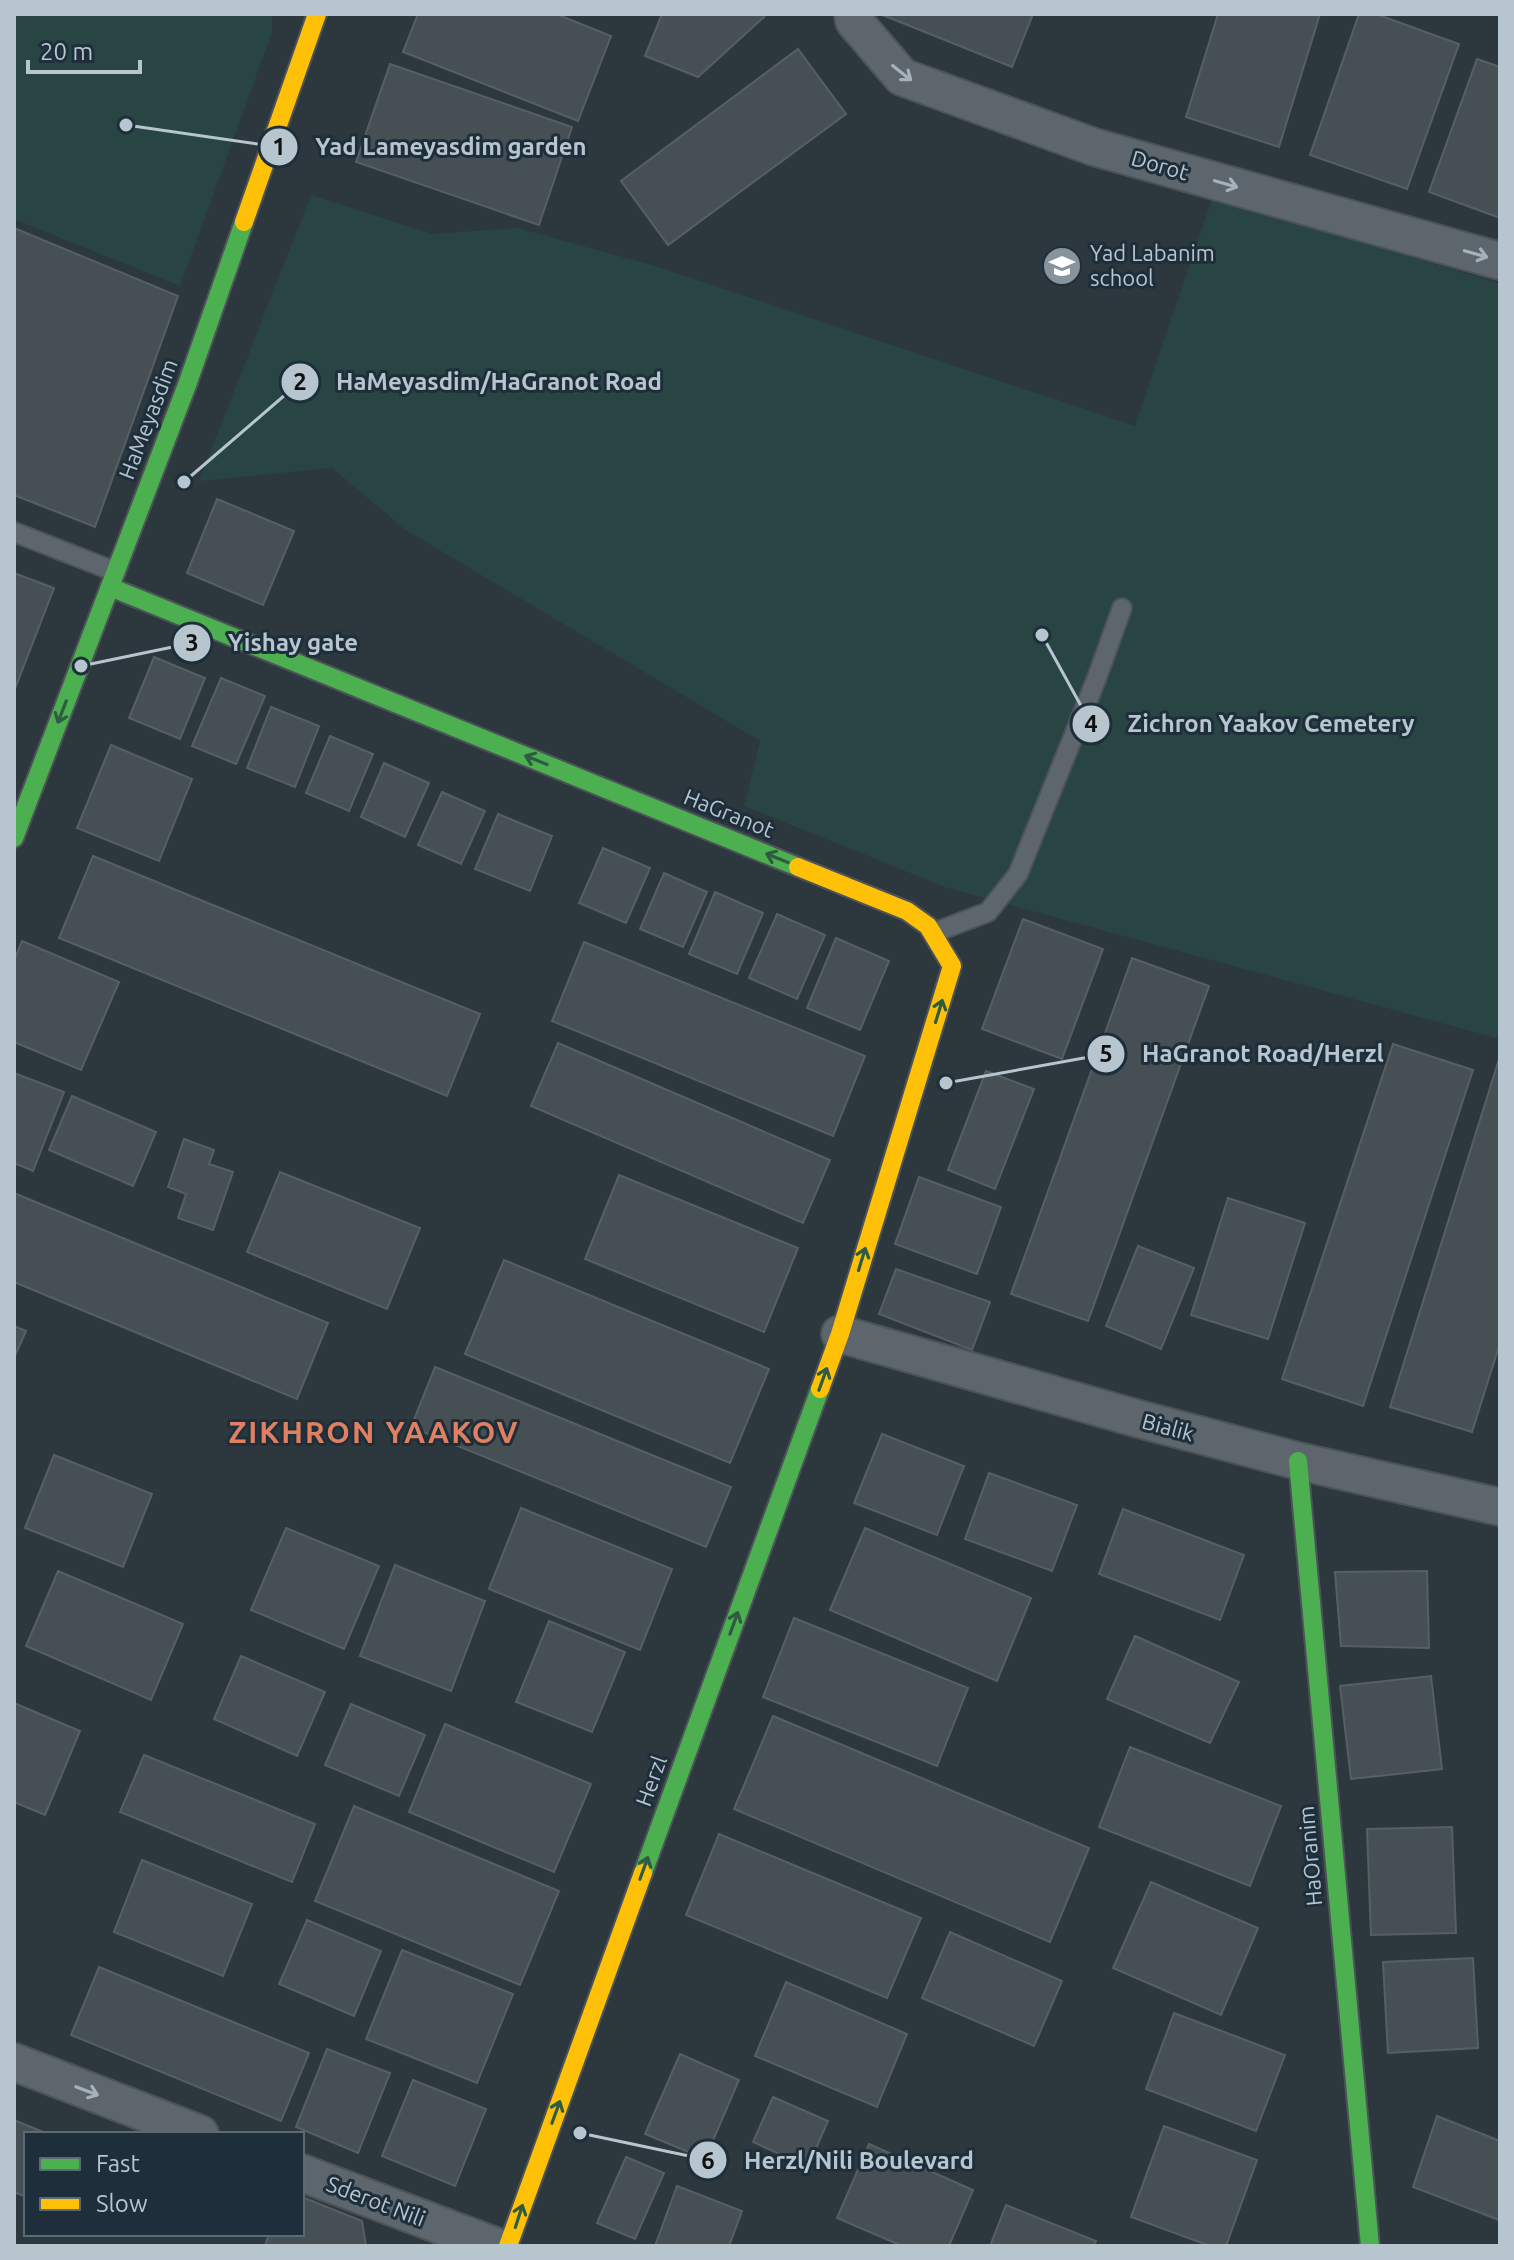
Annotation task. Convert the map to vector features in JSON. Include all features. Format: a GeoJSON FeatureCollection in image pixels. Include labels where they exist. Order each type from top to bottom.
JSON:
{"type":"FeatureCollection","features":[{"type":"Feature","properties":{"kind":"street","name":"HaMeyasdim"},"geometry":{"type":"LineString","coordinates":[[14,838],[187,385],[317,14]]}},
{"type":"Feature","properties":{"kind":"street","name":"Dorot"},"geometry":{"type":"LineString","coordinates":[[853,14],[854,21],[902,77],[1094,147],[1500,261]]}},
{"type":"Feature","properties":{"kind":"street","name":"HaGranot"},"geometry":{"type":"LineString","coordinates":[[113,580],[907,911],[928,926],[952,966],[840,1334]]}},
{"type":"Feature","properties":{"kind":"street","name":"Bialik"},"geometry":{"type":"LineString","coordinates":[[840,1334],[1298,1461],[1500,1507]]}},
{"type":"Feature","properties":{"kind":"street","name":"Herzl"},"geometry":{"type":"LineString","coordinates":[[508,2246],[840,1334]]}},
{"type":"Feature","properties":{"kind":"street","name":"HaOranim"},"geometry":{"type":"LineString","coordinates":[[1298,1461],[1370,2246]]}},
{"type":"Feature","properties":{"kind":"street"},"geometry":{"type":"LineString","coordinates":[[14,2062],[195,2132]]}},
{"type":"Feature","properties":{"kind":"street","name":"Sderot Nili"},"geometry":{"type":"LineString","coordinates":[[304,2174],[495,2246]]}},
{"type":"Feature","properties":{"kind":"lane"},"geometry":{"type":"LineString","coordinates":[[14,532],[113,580]]}},
{"type":"Feature","properties":{"kind":"lane"},"geometry":{"type":"LineString","coordinates":[[933,933],[988,912],[1018,874],[1122,608]]}},
{"type":"Feature","properties":{"kind":"green space"},"geometry":{"type":"Polygon","coordinates":[[[14,14],[272,14],[272,32],[180,286],[14,219],[14,14]]]}},
{"type":"Feature","properties":{"kind":"green space"},"geometry":{"type":"Polygon","coordinates":[[[311,195],[432,234],[517,228],[655,266],[1135,426],[1213,196],[1500,284],[1500,1039],[945,887],[744,806],[760,741],[406,530],[332,468],[199,481],[311,195]]]}},
{"type":"Feature","properties":{"kind":"building"},"geometry":{"type":"Polygon","coordinates":[[[418,14],[556,14],[611,36],[578,121],[403,52],[418,14]]]}},
{"type":"Feature","properties":{"kind":"building"},"geometry":{"type":"Polygon","coordinates":[[[662,14],[765,14],[698,77],[645,56],[662,14]]]}},
{"type":"Feature","properties":{"kind":"building"},"geometry":{"type":"Polygon","coordinates":[[[880,14],[1033,14],[1012,67],[880,14]]]}},
{"type":"Feature","properties":{"kind":"building"},"geometry":{"type":"Polygon","coordinates":[[[1218,14],[1320,14],[1279,147],[1186,117],[1218,14]]]}},
{"type":"Feature","properties":{"kind":"building"},"geometry":{"type":"Polygon","coordinates":[[[1359,14],[1376,14],[1459,44],[1407,189],[1310,155],[1359,14]]]}},
{"type":"Feature","properties":{"kind":"building"},"geometry":{"type":"Polygon","coordinates":[[[798,49],[846,114],[668,245],[621,181],[798,49]]]}},
{"type":"Feature","properties":{"kind":"building"},"geometry":{"type":"Polygon","coordinates":[[[1477,59],[1500,67],[1500,218],[1429,192],[1477,59]]]}},
{"type":"Feature","properties":{"kind":"building"},"geometry":{"type":"Polygon","coordinates":[[[390,64],[572,127],[539,225],[356,162],[390,64]]]}},
{"type":"Feature","properties":{"kind":"building"},"geometry":{"type":"Polygon","coordinates":[[[14,228],[178,296],[95,527],[14,495],[14,228]]]}},
{"type":"Feature","properties":{"kind":"building"},"geometry":{"type":"Polygon","coordinates":[[[217,499],[294,531],[263,605],[187,573],[217,499]]]}},
{"type":"Feature","properties":{"kind":"building"},"geometry":{"type":"Polygon","coordinates":[[[14,573],[54,588],[16,686],[14,685],[14,573]]]}},
{"type":"Feature","properties":{"kind":"building"},"geometry":{"type":"Polygon","coordinates":[[[154,657],[205,678],[180,739],[129,718],[154,657]]]}},
{"type":"Feature","properties":{"kind":"building"},"geometry":{"type":"Polygon","coordinates":[[[221,678],[265,696],[236,764],[192,746],[221,678]]]}},
{"type":"Feature","properties":{"kind":"building"},"geometry":{"type":"Polygon","coordinates":[[[271,707],[319,726],[295,787],[247,768],[271,707]]]}},
{"type":"Feature","properties":{"kind":"building"},"geometry":{"type":"Polygon","coordinates":[[[330,736],[373,754],[349,811],[306,793],[330,736]]]}},
{"type":"Feature","properties":{"kind":"building"},"geometry":{"type":"Polygon","coordinates":[[[111,745],[192,779],[159,861],[77,828],[111,745]]]}},
{"type":"Feature","properties":{"kind":"building"},"geometry":{"type":"Polygon","coordinates":[[[384,763],[429,783],[405,837],[361,817],[384,763]]]}},
{"type":"Feature","properties":{"kind":"building"},"geometry":{"type":"Polygon","coordinates":[[[442,792],[485,811],[461,864],[418,845],[442,792]]]}},
{"type":"Feature","properties":{"kind":"building"},"geometry":{"type":"Polygon","coordinates":[[[498,814],[552,836],[530,891],[475,869],[498,814]]]}},
{"type":"Feature","properties":{"kind":"building"},"geometry":{"type":"Polygon","coordinates":[[[603,848],[650,868],[626,923],[579,903],[603,848]]]}},
{"type":"Feature","properties":{"kind":"building"},"geometry":{"type":"Polygon","coordinates":[[[93,856],[480,1014],[447,1096],[59,938],[93,856]]]}},
{"type":"Feature","properties":{"kind":"building"},"geometry":{"type":"Polygon","coordinates":[[[664,873],[707,892],[683,947],[640,929],[664,873]]]}},
{"type":"Feature","properties":{"kind":"building"},"geometry":{"type":"Polygon","coordinates":[[[715,892],[763,913],[737,974],[689,954],[715,892]]]}},
{"type":"Feature","properties":{"kind":"building"},"geometry":{"type":"Polygon","coordinates":[[[777,914],[825,935],[797,999],[749,978],[777,914]]]}},
{"type":"Feature","properties":{"kind":"building"},"geometry":{"type":"Polygon","coordinates":[[[1023,919],[1103,949],[1062,1059],[982,1029],[1023,919]]]}},
{"type":"Feature","properties":{"kind":"building"},"geometry":{"type":"Polygon","coordinates":[[[836,938],[889,961],[860,1030],[807,1008],[836,938]]]}},
{"type":"Feature","properties":{"kind":"building"},"geometry":{"type":"Polygon","coordinates":[[[22,941],[119,982],[81,1070],[14,1042],[14,961],[22,941]]]}},
{"type":"Feature","properties":{"kind":"building"},"geometry":{"type":"Polygon","coordinates":[[[584,942],[865,1056],[833,1136],[552,1021],[584,942]]]}},
{"type":"Feature","properties":{"kind":"building"},"geometry":{"type":"Polygon","coordinates":[[[1132,958],[1209,986],[1088,1321],[1011,1294],[1132,958]]]}},
{"type":"Feature","properties":{"kind":"building"},"geometry":{"type":"Polygon","coordinates":[[[558,1043],[830,1160],[803,1223],[531,1106],[558,1043]]]}},
{"type":"Feature","properties":{"kind":"building"},"geometry":{"type":"Polygon","coordinates":[[[1393,1044],[1473,1070],[1363,1406],[1282,1379],[1393,1044]]]}},
{"type":"Feature","properties":{"kind":"building"},"geometry":{"type":"Polygon","coordinates":[[[1500,1056],[1500,1343],[1472,1432],[1390,1407],[1500,1056]]]}},
{"type":"Feature","properties":{"kind":"building"},"geometry":{"type":"Polygon","coordinates":[[[986,1071],[1034,1089],[995,1189],[948,1170],[986,1071]]]}},
{"type":"Feature","properties":{"kind":"building"},"geometry":{"type":"Polygon","coordinates":[[[14,1073],[64,1092],[33,1171],[14,1163],[14,1073]]]}},
{"type":"Feature","properties":{"kind":"building"},"geometry":{"type":"Polygon","coordinates":[[[72,1096],[156,1132],[133,1186],[49,1150],[72,1096]]]}},
{"type":"Feature","properties":{"kind":"building"},"geometry":{"type":"Polygon","coordinates":[[[184,1139],[214,1150],[209,1164],[233,1172],[213,1230],[178,1218],[186,1194],[168,1187],[184,1139]]]}},
{"type":"Feature","properties":{"kind":"building"},"geometry":{"type":"Polygon","coordinates":[[[280,1172],[420,1228],[387,1309],[247,1252],[280,1172]]]}},
{"type":"Feature","properties":{"kind":"building"},"geometry":{"type":"Polygon","coordinates":[[[619,1175],[798,1248],[764,1332],[585,1259],[619,1175]]]}},
{"type":"Feature","properties":{"kind":"building"},"geometry":{"type":"Polygon","coordinates":[[[919,1177],[1001,1207],[977,1274],[895,1244],[919,1177]]]}},
{"type":"Feature","properties":{"kind":"building"},"geometry":{"type":"Polygon","coordinates":[[[14,1193],[328,1323],[297,1399],[14,1282],[14,1193]]]}},
{"type":"Feature","properties":{"kind":"building"},"geometry":{"type":"Polygon","coordinates":[[[1228,1198],[1305,1223],[1268,1339],[1191,1315],[1228,1198]]]}},
{"type":"Feature","properties":{"kind":"building"},"geometry":{"type":"Polygon","coordinates":[[[1138,1246],[1194,1268],[1161,1349],[1106,1326],[1138,1246]]]}},
{"type":"Feature","properties":{"kind":"building"},"geometry":{"type":"Polygon","coordinates":[[[504,1260],[769,1369],[730,1463],[465,1354],[504,1260]]]}},
{"type":"Feature","properties":{"kind":"building"},"geometry":{"type":"Polygon","coordinates":[[[896,1269],[990,1302],[972,1350],[879,1314],[896,1269]]]}},
{"type":"Feature","properties":{"kind":"building"},"geometry":{"type":"Polygon","coordinates":[[[14,1326],[26,1331],[14,1358],[14,1326]]]}},
{"type":"Feature","properties":{"kind":"building"},"geometry":{"type":"Polygon","coordinates":[[[435,1367],[731,1487],[706,1547],[411,1427],[435,1367]]]}},
{"type":"Feature","properties":{"kind":"building"},"geometry":{"type":"Polygon","coordinates":[[[882,1434],[964,1466],[937,1535],[854,1503],[882,1434]]]}},
{"type":"Feature","properties":{"kind":"building"},"geometry":{"type":"Polygon","coordinates":[[[54,1455],[152,1494],[123,1567],[25,1528],[54,1455]]]}},
{"type":"Feature","properties":{"kind":"building"},"geometry":{"type":"Polygon","coordinates":[[[989,1473],[1077,1505],[1052,1571],[965,1539],[989,1473]]]}},
{"type":"Feature","properties":{"kind":"building"},"geometry":{"type":"Polygon","coordinates":[[[521,1508],[672,1569],[640,1650],[489,1589],[521,1508]]]}},
{"type":"Feature","properties":{"kind":"building"},"geometry":{"type":"Polygon","coordinates":[[[1123,1509],[1244,1555],[1220,1620],[1099,1574],[1123,1509]]]}},
{"type":"Feature","properties":{"kind":"building"},"geometry":{"type":"Polygon","coordinates":[[[286,1528],[379,1566],[344,1649],[251,1610],[286,1528]]]}},
{"type":"Feature","properties":{"kind":"building"},"geometry":{"type":"Polygon","coordinates":[[[865,1528],[1031,1598],[997,1681],[830,1610],[865,1528]]]}},
{"type":"Feature","properties":{"kind":"building"},"geometry":{"type":"Polygon","coordinates":[[[395,1565],[485,1601],[451,1691],[360,1656],[395,1565]]]}},
{"type":"Feature","properties":{"kind":"building"},"geometry":{"type":"Polygon","coordinates":[[[58,1571],[183,1624],[151,1700],[26,1646],[58,1571]]]}},
{"type":"Feature","properties":{"kind":"building"},"geometry":{"type":"Polygon","coordinates":[[[1427,1571],[1429,1648],[1341,1646],[1335,1572],[1427,1571]]]}},
{"type":"Feature","properties":{"kind":"building"},"geometry":{"type":"Polygon","coordinates":[[[794,1618],[968,1688],[937,1766],[763,1697],[794,1618]]]}},
{"type":"Feature","properties":{"kind":"building"},"geometry":{"type":"Polygon","coordinates":[[[549,1621],[625,1652],[592,1732],[516,1702],[549,1621]]]}},
{"type":"Feature","properties":{"kind":"building"},"geometry":{"type":"Polygon","coordinates":[[[1135,1636],[1239,1682],[1210,1743],[1107,1699],[1135,1636]]]}},
{"type":"Feature","properties":{"kind":"building"},"geometry":{"type":"Polygon","coordinates":[[[241,1656],[325,1692],[297,1756],[214,1719],[241,1656]]]}},
{"type":"Feature","properties":{"kind":"building"},"geometry":{"type":"Polygon","coordinates":[[[1431,1676],[1442,1769],[1351,1779],[1340,1686],[1431,1676]]]}},
{"type":"Feature","properties":{"kind":"building"},"geometry":{"type":"Polygon","coordinates":[[[14,1703],[80,1731],[45,1815],[14,1802],[14,1703]]]}},
{"type":"Feature","properties":{"kind":"building"},"geometry":{"type":"Polygon","coordinates":[[[351,1704],[425,1735],[399,1796],[325,1765],[351,1704]]]}},
{"type":"Feature","properties":{"kind":"building"},"geometry":{"type":"Polygon","coordinates":[[[773,1716],[1089,1848],[1050,1942],[734,1809],[773,1716]]]}},
{"type":"Feature","properties":{"kind":"building"},"geometry":{"type":"Polygon","coordinates":[[[445,1724],[591,1784],[554,1872],[409,1812],[445,1724]]]}},
{"type":"Feature","properties":{"kind":"building"},"geometry":{"type":"Polygon","coordinates":[[[1130,1747],[1281,1806],[1250,1886],[1099,1827],[1130,1747]]]}},
{"type":"Feature","properties":{"kind":"building"},"geometry":{"type":"Polygon","coordinates":[[[144,1755],[315,1824],[292,1882],[120,1812],[144,1755]]]}},
{"type":"Feature","properties":{"kind":"building"},"geometry":{"type":"Polygon","coordinates":[[[354,1806],[559,1891],[520,1985],[315,1901],[354,1806]]]}},
{"type":"Feature","properties":{"kind":"building"},"geometry":{"type":"Polygon","coordinates":[[[1452,1827],[1456,1933],[1371,1935],[1367,1829],[1452,1827]]]}},
{"type":"Feature","properties":{"kind":"building"},"geometry":{"type":"Polygon","coordinates":[[[719,1834],[921,1918],[887,1998],[686,1915],[719,1834]]]}},
{"type":"Feature","properties":{"kind":"building"},"geometry":{"type":"Polygon","coordinates":[[[142,1860],[252,1904],[223,1976],[114,1932],[142,1860]]]}},
{"type":"Feature","properties":{"kind":"building"},"geometry":{"type":"Polygon","coordinates":[[[1151,1882],[1258,1928],[1221,2015],[1113,1968],[1151,1882]]]}},
{"type":"Feature","properties":{"kind":"building"},"geometry":{"type":"Polygon","coordinates":[[[307,1920],[381,1951],[354,2016],[279,1984],[307,1920]]]}},
{"type":"Feature","properties":{"kind":"building"},"geometry":{"type":"Polygon","coordinates":[[[950,1932],[1062,1981],[1034,2046],[922,1998],[950,1932]]]}},
{"type":"Feature","properties":{"kind":"building"},"geometry":{"type":"Polygon","coordinates":[[[402,1950],[513,1994],[477,2083],[366,2039],[402,1950]]]}},
{"type":"Feature","properties":{"kind":"building"},"geometry":{"type":"Polygon","coordinates":[[[1473,1958],[1478,2048],[1388,2053],[1383,1962],[1473,1958]]]}},
{"type":"Feature","properties":{"kind":"building"},"geometry":{"type":"Polygon","coordinates":[[[99,1967],[309,2053],[281,2121],[71,2035],[99,1967]]]}},
{"type":"Feature","properties":{"kind":"building"},"geometry":{"type":"Polygon","coordinates":[[[786,1982],[907,2034],[877,2107],[755,2056],[786,1982]]]}},
{"type":"Feature","properties":{"kind":"building"},"geometry":{"type":"Polygon","coordinates":[[[1174,2013],[1285,2055],[1256,2131],[1146,2089],[1174,2013]]]}},
{"type":"Feature","properties":{"kind":"building"},"geometry":{"type":"Polygon","coordinates":[[[327,2049],[390,2073],[358,2153],[296,2127],[327,2049]]]}},
{"type":"Feature","properties":{"kind":"building"},"geometry":{"type":"Polygon","coordinates":[[[680,2054],[739,2080],[705,2159],[645,2134],[680,2054]]]}},
{"type":"Feature","properties":{"kind":"building"},"geometry":{"type":"Polygon","coordinates":[[[413,2080],[486,2109],[455,2186],[382,2156],[413,2080]]]}},
{"type":"Feature","properties":{"kind":"building"},"geometry":{"type":"Polygon","coordinates":[[[773,2097],[828,2121],[808,2167],[753,2142],[773,2097]]]}},
{"type":"Feature","properties":{"kind":"building"},"geometry":{"type":"Polygon","coordinates":[[[1437,2116],[1500,2141],[1499,2220],[1413,2187],[1437,2116]]]}},
{"type":"Feature","properties":{"kind":"building"},"geometry":{"type":"Polygon","coordinates":[[[14,2120],[43,2132],[24,2132],[24,2196],[14,2192],[14,2120]]]}},
{"type":"Feature","properties":{"kind":"building"},"geometry":{"type":"Polygon","coordinates":[[[1164,2126],[1257,2160],[1226,2246],[1210,2246],[1131,2217],[1164,2126]]]}},
{"type":"Feature","properties":{"kind":"building"},"geometry":{"type":"Polygon","coordinates":[[[869,2144],[973,2190],[949,2246],[902,2246],[837,2218],[869,2144]]]}},
{"type":"Feature","properties":{"kind":"building"},"geometry":{"type":"Polygon","coordinates":[[[626,2157],[664,2173],[635,2239],[597,2223],[626,2157]]]}},
{"type":"Feature","properties":{"kind":"building"},"geometry":{"type":"Polygon","coordinates":[[[677,2186],[742,2211],[729,2246],[655,2246],[677,2186]]]}},
{"type":"Feature","properties":{"kind":"building"},"geometry":{"type":"Polygon","coordinates":[[[304,2198],[362,2221],[366,2246],[265,2246],[268,2236],[304,2236],[304,2198]]]}},
{"type":"Feature","properties":{"kind":"building"},"geometry":{"type":"Polygon","coordinates":[[[1006,2205],[1096,2241],[1094,2246],[990,2246],[1006,2205]]]}},
{"type":"Feature","properties":{"kind":"traffic: fast"},"geometry":{"type":"LineString","coordinates":[[14,838],[187,385],[244,222]]}},
{"type":"Feature","properties":{"kind":"traffic: fast"},"geometry":{"type":"LineString","coordinates":[[110,587],[798,867]]}},
{"type":"Feature","properties":{"kind":"traffic: fast"},"geometry":{"type":"LineString","coordinates":[[643,1873],[820,1389]]}},
{"type":"Feature","properties":{"kind":"traffic: fast"},"geometry":{"type":"LineString","coordinates":[[1298,1461],[1370,2246]]}},
{"type":"Feature","properties":{"kind":"traffic: slow"},"geometry":{"type":"LineString","coordinates":[[244,222],[317,14]]}},
{"type":"Feature","properties":{"kind":"traffic: slow"},"geometry":{"type":"LineString","coordinates":[[798,867],[907,911],[928,926],[952,966],[840,1334],[820,1389]]}},
{"type":"Feature","properties":{"kind":"traffic: slow"},"geometry":{"type":"LineString","coordinates":[[508,2246],[643,1873]]}},
{"type":"Feature","properties":{"kind":"place","name":"Yad Lameyasdim garden"},"geometry":{"type":"Point","coordinates":[126,125]}},
{"type":"Feature","properties":{"kind":"place","name":"Yad Labanim school"},"geometry":{"type":"Point","coordinates":[1062,266]}},
{"type":"Feature","properties":{"kind":"place","name":"HaMeyasdim/HaGranot Road"},"geometry":{"type":"Point","coordinates":[184,482]}},
{"type":"Feature","properties":{"kind":"place","name":"Zichron Yaakov Cemetery"},"geometry":{"type":"Point","coordinates":[1042,635]}},
{"type":"Feature","properties":{"kind":"place","name":"Yishay gate"},"geometry":{"type":"Point","coordinates":[81,666]}},
{"type":"Feature","properties":{"kind":"place","name":"HaGranot Road/Herzl"},"geometry":{"type":"Point","coordinates":[946,1083]}},
{"type":"Feature","properties":{"kind":"place","name":"Herzl/Nili Boulevard"},"geometry":{"type":"Point","coordinates":[580,2133]}},
{"type":"Feature","properties":{"kind":"district","name":"ZIKHRON YAAKOV"},"geometry":{"type":"Point","coordinates":[374,1433]}}]}
